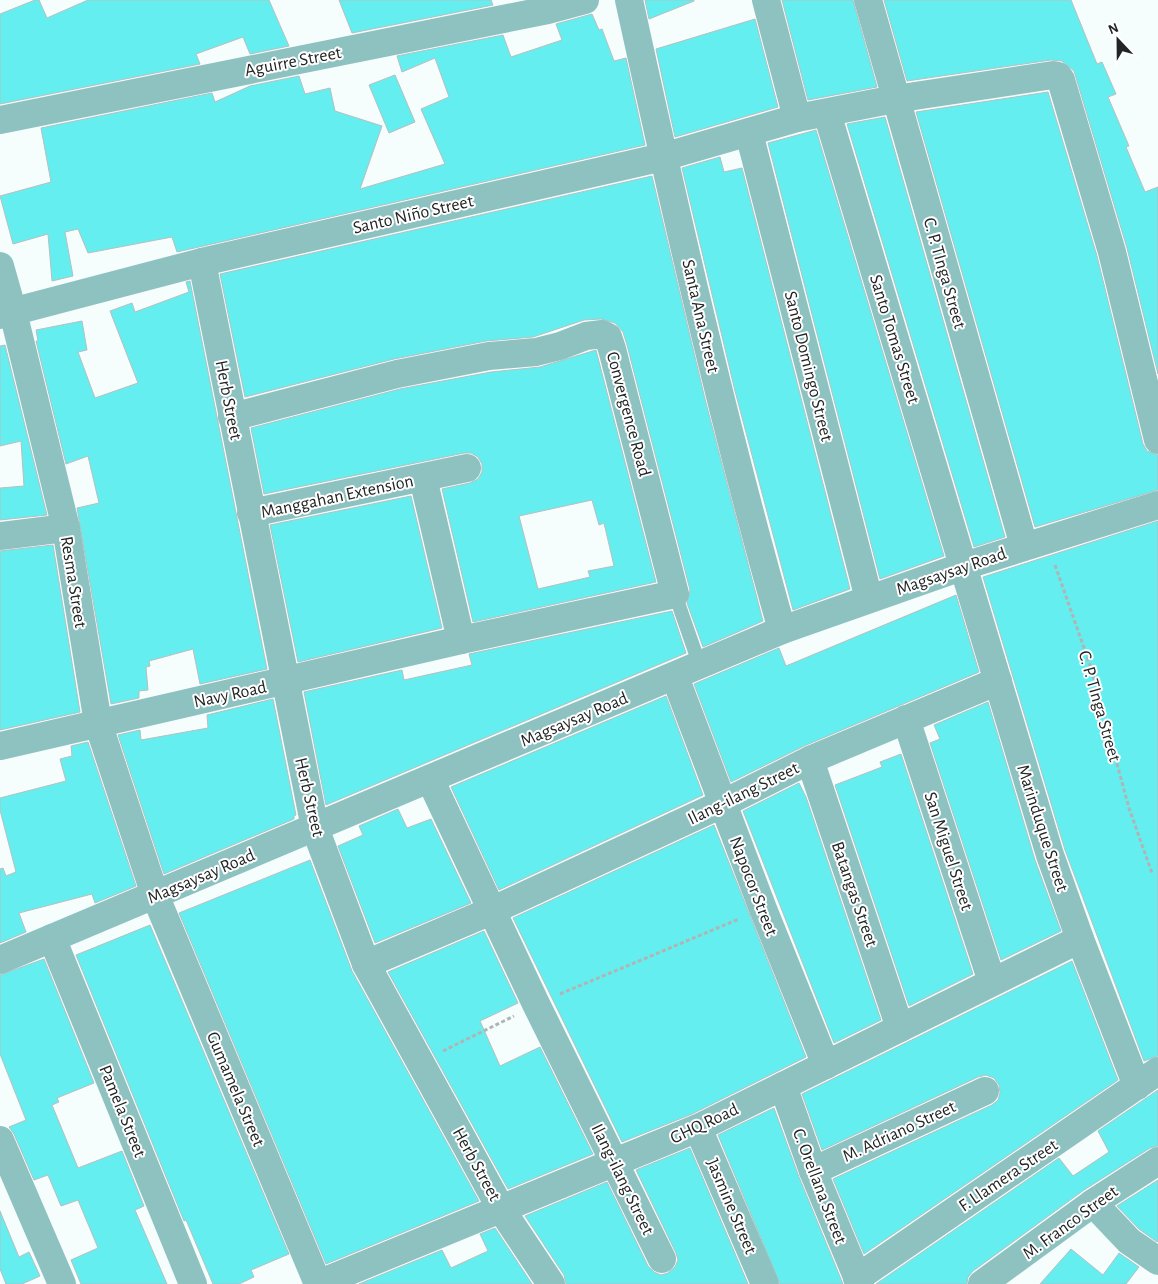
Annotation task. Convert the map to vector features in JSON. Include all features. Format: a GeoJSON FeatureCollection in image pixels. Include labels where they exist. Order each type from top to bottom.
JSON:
{"type":"FeatureCollection","features":[{"type":"Feature","properties":{"kind":"street","name":"Aguirre Street"},"geometry":{"type":"LineString","coordinates":[[0,120],[538,12],[586,0]]}},
{"type":"Feature","properties":{"kind":"street","name":"Santa Ana Street"},"geometry":{"type":"LineString","coordinates":[[630,0],[663,157],[744,496],[782,630]]}},
{"type":"Feature","properties":{"kind":"street"},"geometry":{"type":"LineString","coordinates":[[766,0],[797,118]]}},
{"type":"Feature","properties":{"kind":"street","name":"C. P. TInga Street"},"geometry":{"type":"LineString","coordinates":[[868,0],[895,99],[1035,544]]}},
{"type":"Feature","properties":{"kind":"street","name":"Santo Niño Street"},"geometry":{"type":"LineString","coordinates":[[7,313],[202,262],[663,157],[797,118],[895,99],[1048,75],[1058,76],[1112,252],[1158,440]]}},
{"type":"Feature","properties":{"kind":"street","name":"Santo Tomas Street"},"geometry":{"type":"LineString","coordinates":[[827,113],[964,566]]}},
{"type":"Feature","properties":{"kind":"street","name":"Santo Domingo Street"},"geometry":{"type":"LineString","coordinates":[[749,132],[869,599]]}},
{"type":"Feature","properties":{"kind":"street","name":"Herb Street"},"geometry":{"type":"LineString","coordinates":[[202,262],[315,828],[366,964],[501,1209],[551,1284]]}},
{"type":"Feature","properties":{"kind":"street","name":"Resma Street"},"geometry":{"type":"LineString","coordinates":[[0,266],[7,313],[66,528],[98,723],[155,895]]}},
{"type":"Feature","properties":{"kind":"street","name":"Convergence Road"},"geometry":{"type":"LineString","coordinates":[[232,417],[397,374],[489,356],[536,352],[560,346],[586,336],[602,334],[608,337],[612,349],[675,594]]}},
{"type":"Feature","properties":{"kind":"street","name":"Manggahan Extension"},"geometry":{"type":"LineString","coordinates":[[251,513],[467,468]]}},
{"type":"Feature","properties":{"kind":"street","name":"Manggahan Extension"},"geometry":{"type":"LineString","coordinates":[[423,478],[460,640]]}},
{"type":"Feature","properties":{"kind":"street","name":"Magsaysay Road"},"geometry":{"type":"LineString","coordinates":[[0,960],[675,677],[782,630],[964,566],[1158,505]]}},
{"type":"Feature","properties":{"kind":"street"},"geometry":{"type":"LineString","coordinates":[[0,536],[66,528]]}},
{"type":"Feature","properties":{"kind":"street","name":"Marinduque Street"},"geometry":{"type":"LineString","coordinates":[[964,566],[1050,855],[1080,939],[1148,1079]]}},
{"type":"Feature","properties":{"kind":"street"},"geometry":{"type":"LineString","coordinates":[[460,640],[675,594]]}},
{"type":"Feature","properties":{"kind":"street","name":"Navy Road"},"geometry":{"type":"LineString","coordinates":[[0,746],[285,682],[460,640]]}},
{"type":"Feature","properties":{"kind":"street","name":"Napocor Street"},"geometry":{"type":"LineString","coordinates":[[675,677],[722,804],[826,1065]]}},
{"type":"Feature","properties":{"kind":"street","name":"Ilang-ilang Street"},"geometry":{"type":"LineString","coordinates":[[366,964],[491,911],[722,804],[810,760],[998,680]]}},
{"type":"Feature","properties":{"kind":"street","name":"San Miguel Street"},"geometry":{"type":"LineString","coordinates":[[906,719],[992,982]]}},
{"type":"Feature","properties":{"kind":"street","name":"Batangas Street"},"geometry":{"type":"LineString","coordinates":[[810,760],[900,1028]]}},
{"type":"Feature","properties":{"kind":"street","name":"Ilang-ilang Street"},"geometry":{"type":"LineString","coordinates":[[430,779],[491,911],[662,1259]]}},
{"type":"Feature","properties":{"kind":"street","name":"Gumamela Street"},"geometry":{"type":"LineString","coordinates":[[155,895],[318,1284]]}},
{"type":"Feature","properties":{"kind":"street","name":"Pamela Street"},"geometry":{"type":"LineString","coordinates":[[52,938],[193,1284]]}},
{"type":"Feature","properties":{"kind":"street","name":"GHQ Road"},"geometry":{"type":"LineString","coordinates":[[318,1284],[698,1128],[1080,939]]}},
{"type":"Feature","properties":{"kind":"street","name":"F. Llamera Street"},"geometry":{"type":"LineString","coordinates":[[858,1281],[1148,1079]]}},
{"type":"Feature","properties":{"kind":"street","name":"C. Orellana Street"},"geometry":{"type":"LineString","coordinates":[[783,1086],[813,1171],[858,1281]]}},
{"type":"Feature","properties":{"kind":"street","name":"M. Adriano Street"},"geometry":{"type":"LineString","coordinates":[[813,1171],[985,1091]]}},
{"type":"Feature","properties":{"kind":"street","name":"Jasmine Street"},"geometry":{"type":"LineString","coordinates":[[698,1128],[765,1284]]}},
{"type":"Feature","properties":{"kind":"street"},"geometry":{"type":"LineString","coordinates":[[0,1140],[62,1284]]}},
{"type":"Feature","properties":{"kind":"street","name":"M. Franco Street"},"geometry":{"type":"LineString","coordinates":[[994,1281],[1093,1203],[1158,1162]]}},
{"type":"Feature","properties":{"kind":"street"},"geometry":{"type":"LineString","coordinates":[[1093,1203],[1129,1241],[1158,1261]]}},
{"type":"Feature","properties":{"kind":"lane"},"geometry":{"type":"LineString","coordinates":[[675,594],[700,666]]}},
{"type":"Feature","properties":{"kind":"path","name":"C. P. TInga Street"},"geometry":{"type":"LineString","coordinates":[[1035,544],[1090,665],[1129,808],[1152,872]]}},
{"type":"Feature","properties":{"kind":"path"},"geometry":{"type":"LineString","coordinates":[[420,1062],[536,1004],[763,909]]}},
{"type":"Feature","properties":{"kind":"building"},"geometry":{"type":"Polygon","coordinates":[[[39,0],[47,18],[88,0],[269,0],[289,46],[250,54],[243,37],[196,54],[200,64],[0,104],[0,14],[39,0]]]}},
{"type":"Feature","properties":{"kind":"building"},"geometry":{"type":"Polygon","coordinates":[[[339,0],[491,0],[493,5],[352,33],[339,0]]]}},
{"type":"Feature","properties":{"kind":"building"},"geometry":{"type":"Polygon","coordinates":[[[645,0],[694,0],[694,1],[649,19],[645,0]]]}},
{"type":"Feature","properties":{"kind":"building"},"geometry":{"type":"Polygon","coordinates":[[[782,0],[853,0],[877,87],[808,100],[782,0]]]}},
{"type":"Feature","properties":{"kind":"building"},"geometry":{"type":"Polygon","coordinates":[[[884,0],[1071,0],[1097,64],[1102,62],[1116,94],[1108,97],[1129,146],[1126,147],[1145,192],[1158,187],[1158,374],[1127,248],[1074,71],[1062,61],[1051,60],[907,81],[884,0]]]}},
{"type":"Feature","properties":{"kind":"building"},"geometry":{"type":"Polygon","coordinates":[[[592,14],[599,30],[602,29],[614,61],[626,58],[645,145],[177,252],[172,237],[88,253],[78,229],[65,232],[73,276],[52,281],[48,234],[13,244],[0,196],[51,182],[41,128],[212,93],[215,102],[250,86],[299,76],[305,94],[330,88],[335,111],[382,126],[360,189],[445,164],[421,109],[449,97],[435,58],[402,72],[397,56],[503,35],[511,57],[562,40],[556,24],[592,14]]]}},
{"type":"Feature","properties":{"kind":"building"},"geometry":{"type":"Polygon","coordinates":[[[755,19],[778,107],[675,137],[656,49],[755,19]]]}},
{"type":"Feature","properties":{"kind":"building"},"geometry":{"type":"Polygon","coordinates":[[[395,75],[415,122],[389,133],[369,85],[395,75]]]}},
{"type":"Feature","properties":{"kind":"building"},"geometry":{"type":"Polygon","coordinates":[[[1048,92],[1097,256],[1143,444],[1147,451],[1158,455],[1158,490],[1035,527],[916,112],[1048,92]]]}},
{"type":"Feature","properties":{"kind":"building"},"geometry":{"type":"Polygon","coordinates":[[[885,117],[1005,537],[974,547],[847,124],[885,117]]]}},
{"type":"Feature","properties":{"kind":"building"},"geometry":{"type":"Polygon","coordinates":[[[816,130],[944,556],[880,579],[768,143],[816,130]]]}},
{"type":"Feature","properties":{"kind":"building"},"geometry":{"type":"Polygon","coordinates":[[[720,157],[724,172],[742,168],[850,589],[793,610],[735,391],[682,168],[720,157]]]}},
{"type":"Feature","properties":{"kind":"building"},"geometry":{"type":"Polygon","coordinates":[[[652,176],[705,399],[763,621],[703,647],[687,603],[690,590],[627,345],[623,332],[615,323],[601,319],[584,320],[533,337],[486,341],[394,359],[245,397],[220,274],[652,176]]]}},
{"type":"Feature","properties":{"kind":"building"},"geometry":{"type":"Polygon","coordinates":[[[190,281],[267,669],[200,684],[193,649],[149,661],[150,666],[146,667],[148,690],[139,691],[139,698],[111,704],[77,508],[99,503],[88,456],[66,464],[36,341],[38,341],[36,330],[82,321],[87,350],[78,352],[95,398],[138,383],[110,311],[132,303],[135,312],[189,292],[186,282],[190,281]]]}},
{"type":"Feature","properties":{"kind":"building"},"geometry":{"type":"Polygon","coordinates":[[[5,345],[47,515],[0,520],[0,488],[24,486],[21,441],[0,446],[0,346],[5,345]]]}},
{"type":"Feature","properties":{"kind":"building"},"geometry":{"type":"Polygon","coordinates":[[[596,350],[656,582],[473,622],[442,489],[470,483],[478,479],[482,472],[482,464],[478,457],[471,453],[264,494],[251,428],[400,389],[491,372],[540,367],[596,350]],[[592,500],[519,516],[538,589],[590,577],[588,571],[614,566],[604,523],[599,525],[592,500]]]}},
{"type":"Feature","properties":{"kind":"building"},"geometry":{"type":"Polygon","coordinates":[[[411,496],[442,628],[298,662],[270,525],[411,496]]]}},
{"type":"Feature","properties":{"kind":"building"},"geometry":{"type":"Polygon","coordinates":[[[1158,521],[1158,1056],[1144,1061],[1065,850],[983,577],[1158,521]]]}},
{"type":"Feature","properties":{"kind":"building"},"geometry":{"type":"Polygon","coordinates":[[[53,545],[80,712],[0,730],[0,551],[53,545]]]}},
{"type":"Feature","properties":{"kind":"building"},"geometry":{"type":"Polygon","coordinates":[[[956,595],[979,672],[804,746],[731,782],[694,684],[779,648],[786,666],[956,595]]]}},
{"type":"Feature","properties":{"kind":"building"},"geometry":{"type":"Polygon","coordinates":[[[672,611],[686,653],[326,805],[304,692],[402,670],[404,680],[472,665],[469,654],[672,611]]]}},
{"type":"Feature","properties":{"kind":"building"},"geometry":{"type":"Polygon","coordinates":[[[666,696],[703,795],[499,890],[451,787],[666,696]]]}},
{"type":"Feature","properties":{"kind":"building"},"geometry":{"type":"Polygon","coordinates":[[[273,699],[296,815],[294,819],[164,874],[118,735],[140,730],[141,740],[208,728],[207,715],[273,699]]]}},
{"type":"Feature","properties":{"kind":"building"},"geometry":{"type":"Polygon","coordinates":[[[988,702],[1035,860],[1061,931],[1001,960],[930,743],[940,739],[934,725],[988,702]]]}},
{"type":"Feature","properties":{"kind":"building"},"geometry":{"type":"Polygon","coordinates":[[[88,742],[136,886],[95,903],[92,894],[19,913],[26,932],[0,943],[0,869],[3,868],[6,876],[16,872],[0,810],[0,798],[66,781],[60,759],[72,756],[71,746],[88,742]]]}},
{"type":"Feature","properties":{"kind":"building"},"geometry":{"type":"Polygon","coordinates":[[[901,754],[973,974],[909,1006],[835,785],[882,767],[880,762],[901,754]]]}},
{"type":"Feature","properties":{"kind":"building"},"geometry":{"type":"Polygon","coordinates":[[[799,783],[806,797],[881,1020],[834,1043],[743,811],[799,783]]]}},
{"type":"Feature","properties":{"kind":"building"},"geometry":{"type":"Polygon","coordinates":[[[398,809],[407,828],[431,819],[471,903],[375,943],[338,846],[363,835],[359,826],[398,809]]]}},
{"type":"Feature","properties":{"kind":"building"},"geometry":{"type":"Polygon","coordinates":[[[714,825],[806,1057],[692,1114],[622,1142],[513,918],[714,825]]]}},
{"type":"Feature","properties":{"kind":"building"},"geometry":{"type":"Polygon","coordinates":[[[310,860],[352,971],[479,1201],[326,1264],[179,913],[310,860]]]}},
{"type":"Feature","properties":{"kind":"building"},"geometry":{"type":"Polygon","coordinates":[[[150,925],[289,1254],[251,1270],[254,1277],[239,1284],[213,1284],[186,1220],[184,1221],[76,955],[150,925]]]}},
{"type":"Feature","properties":{"kind":"building"},"geometry":{"type":"Polygon","coordinates":[[[484,931],[518,1003],[480,1021],[500,1066],[540,1047],[593,1154],[508,1189],[388,972],[484,931]]]}},
{"type":"Feature","properties":{"kind":"building"},"geometry":{"type":"Polygon","coordinates":[[[44,959],[94,1083],[57,1098],[59,1102],[52,1105],[78,1168],[122,1151],[144,1206],[135,1210],[167,1284],[81,1284],[71,1260],[98,1248],[78,1200],[61,1206],[48,1175],[34,1180],[14,1134],[9,1127],[26,1120],[0,1054],[0,975],[44,959]]]}},
{"type":"Feature","properties":{"kind":"building"},"geometry":{"type":"Polygon","coordinates":[[[1072,961],[1118,1080],[864,1254],[833,1179],[992,1105],[998,1100],[1000,1093],[999,1085],[994,1078],[986,1075],[978,1077],[822,1150],[802,1094],[1072,961]]]}},
{"type":"Feature","properties":{"kind":"building"},"geometry":{"type":"Polygon","coordinates":[[[1158,1090],[1158,1146],[1150,1148],[1084,1190],[973,1271],[968,1277],[967,1284],[876,1284],[1059,1158],[1073,1176],[1109,1152],[1098,1131],[1158,1090]]]}},
{"type":"Feature","properties":{"kind":"building"},"geometry":{"type":"Polygon","coordinates":[[[774,1108],[799,1177],[843,1284],[780,1284],[718,1135],[774,1108]]]}},
{"type":"Feature","properties":{"kind":"building"},"geometry":{"type":"Polygon","coordinates":[[[690,1148],[748,1284],[566,1284],[564,1275],[525,1216],[607,1182],[648,1266],[654,1272],[661,1275],[668,1273],[675,1267],[678,1260],[676,1253],[636,1170],[690,1148]]]}},
{"type":"Feature","properties":{"kind":"building"},"geometry":{"type":"Polygon","coordinates":[[[1158,1180],[1157,1242],[1139,1229],[1117,1206],[1158,1180]]]}},
{"type":"Feature","properties":{"kind":"building"},"geometry":{"type":"Polygon","coordinates":[[[0,1211],[19,1257],[29,1252],[40,1276],[22,1284],[6,1284],[0,1269],[0,1211]]]}},
{"type":"Feature","properties":{"kind":"building"},"geometry":{"type":"Polygon","coordinates":[[[495,1228],[532,1284],[359,1284],[442,1250],[451,1268],[488,1251],[480,1234],[495,1228]]]}},
{"type":"Feature","properties":{"kind":"building"},"geometry":{"type":"Polygon","coordinates":[[[1071,1249],[1103,1275],[1119,1253],[1139,1267],[1126,1284],[1040,1284],[1071,1249]]]}}]}
